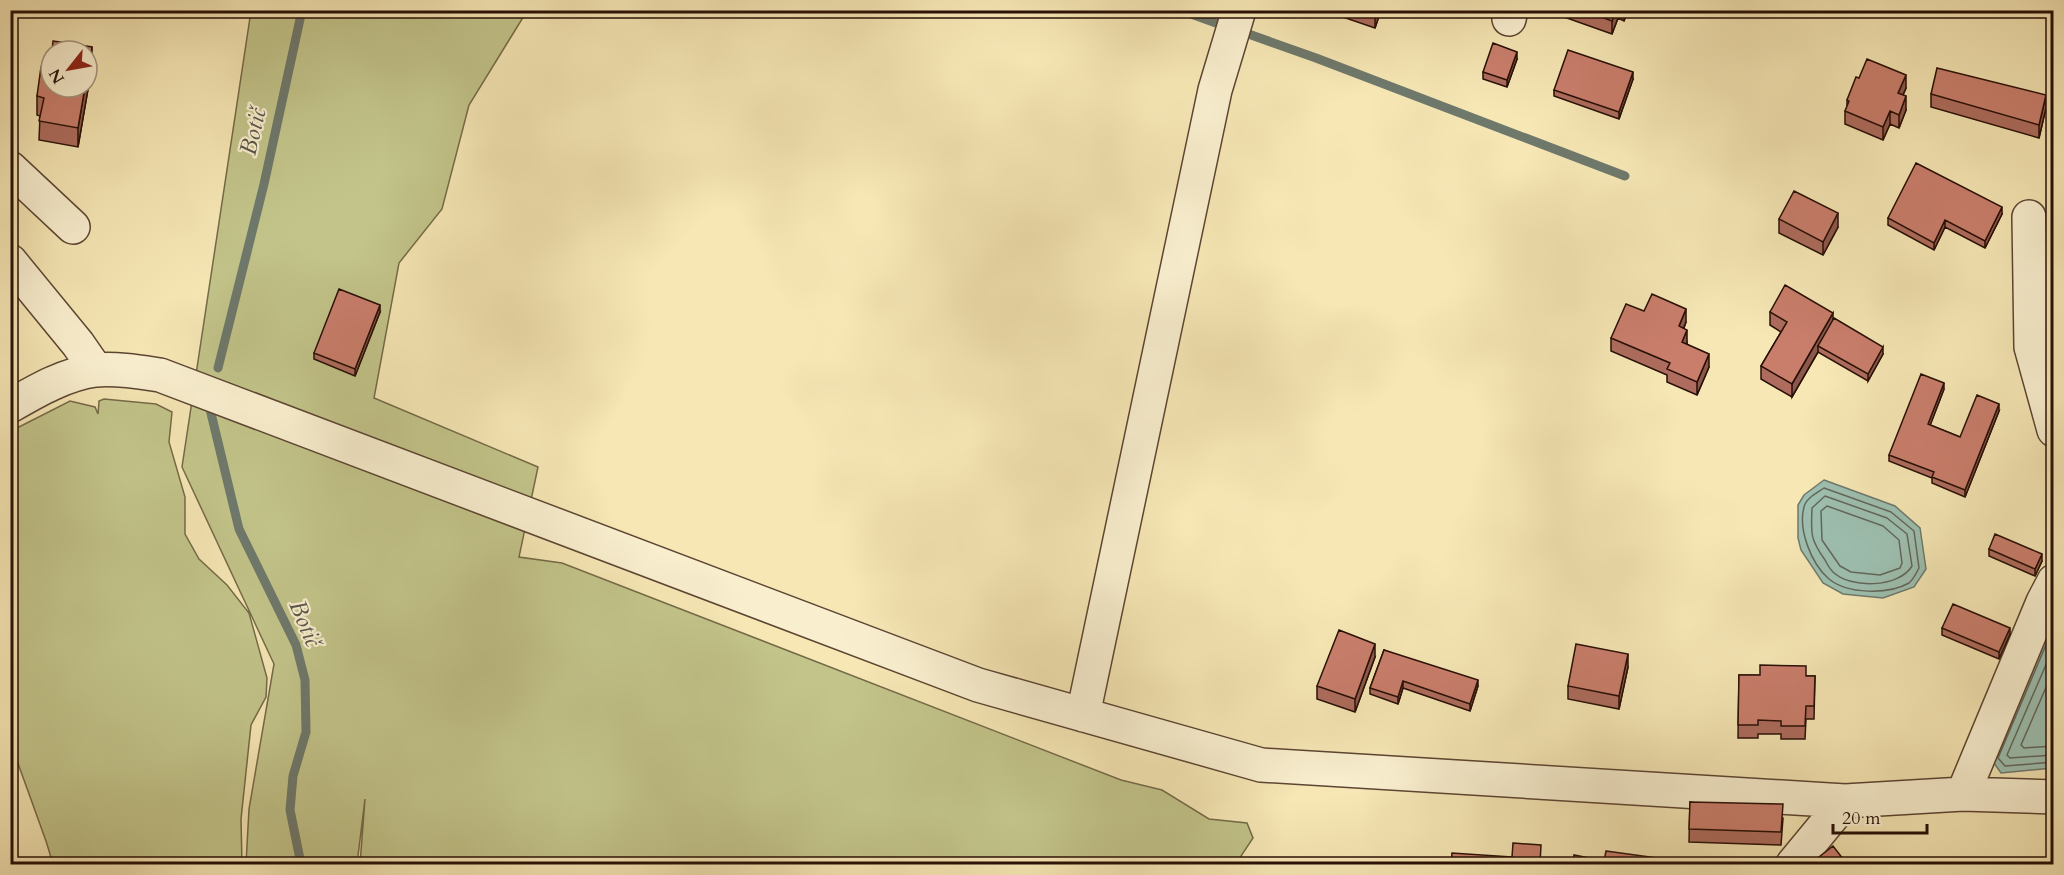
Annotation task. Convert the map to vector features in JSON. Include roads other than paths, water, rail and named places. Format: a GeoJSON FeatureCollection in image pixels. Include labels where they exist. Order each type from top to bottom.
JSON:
{"type":"FeatureCollection","features":[{"type":"Feature","properties":{"kind":"street"},"geometry":{"type":"LineString","coordinates":[[1083,714],[1215,90],[1239,10]]}},
{"type":"Feature","properties":{"kind":"street"},"geometry":{"type":"LineString","coordinates":[[10,168],[73,227]]}},
{"type":"Feature","properties":{"kind":"street"},"geometry":{"type":"LineString","coordinates":[[2029,217],[2031,347],[2054,430]]}},
{"type":"Feature","properties":{"kind":"street"},"geometry":{"type":"LineString","coordinates":[[10,261],[78,344],[96,370]]}},
{"type":"Feature","properties":{"kind":"street"},"geometry":{"type":"LineString","coordinates":[[10,406],[63,379],[96,370],[160,375],[978,685],[1261,765],[1845,801],[1963,794],[2054,797]]}},
{"type":"Feature","properties":{"kind":"street"},"geometry":{"type":"LineString","coordinates":[[1963,794],[2043,602],[2054,581]]}},
{"type":"Feature","properties":{"kind":"street"},"geometry":{"type":"LineString","coordinates":[[1793,864],[1845,801]]}},
{"type":"Feature","properties":{"kind":"water"},"geometry":{"type":"Polygon","coordinates":[[[1824,480],[1895,506],[1920,528],[1926,569],[1914,587],[1883,598],[1843,594],[1823,583],[1801,550],[1798,538],[1798,505],[1804,495],[1824,480]]]}},
{"type":"Feature","properties":{"kind":"water"},"geometry":{"type":"Polygon","coordinates":[[[2049,620],[2053,620],[2053,768],[2001,773],[1991,759],[2049,620]]]}},
{"type":"Feature","properties":{"kind":"waterway","name":"Botič"},"geometry":{"type":"LineString","coordinates":[[218,368],[264,184],[302,10]]}},
{"type":"Feature","properties":{"kind":"waterway"},"geometry":{"type":"LineString","coordinates":[[1180,10],[1227,27]]}},
{"type":"Feature","properties":{"kind":"waterway"},"geometry":{"type":"LineString","coordinates":[[1240,31],[1625,176]]}},
{"type":"Feature","properties":{"kind":"waterway","name":"Botič"},"geometry":{"type":"LineString","coordinates":[[209,405],[239,529],[296,645],[305,680],[306,732],[293,776],[290,810],[301,864]]}}]}
